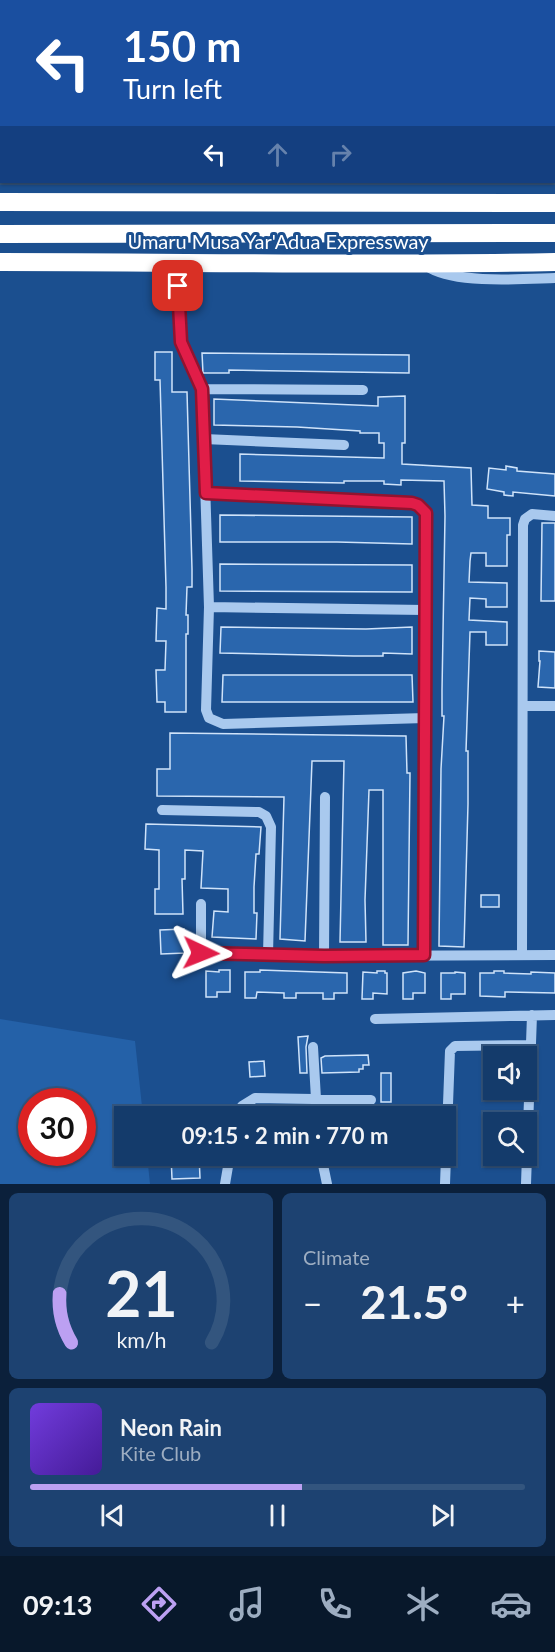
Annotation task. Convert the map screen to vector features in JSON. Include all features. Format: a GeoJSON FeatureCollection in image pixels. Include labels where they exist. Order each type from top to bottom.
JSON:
{"type":"FeatureCollection","features":[{"type":"Feature","properties":{"kind":"highway","name":"Umaru Musa Yar'Adua Expressway"},"geometry":{"type":"LineString","coordinates":[[0,202],[555,203]]}},
{"type":"Feature","properties":{"kind":"highway","name":"Umaru Musa Yar'Adua Expressway"},"geometry":{"type":"LineString","coordinates":[[0,234],[555,233]]}},
{"type":"Feature","properties":{"kind":"highway","name":"Umaru Musa Yar'Adua Expressway"},"geometry":{"type":"LineString","coordinates":[[0,262],[424,265],[555,262]]}},
{"type":"Feature","properties":{"kind":"street"},"geometry":{"type":"LineString","coordinates":[[177,262],[181,342],[202,389],[209,608],[206,710],[209,718],[223,724],[425,718]]}},
{"type":"Feature","properties":{"kind":"street"},"geometry":{"type":"LineString","coordinates":[[424,265],[432,270],[453,276],[494,279],[555,278]]}},
{"type":"Feature","properties":{"kind":"street"},"geometry":{"type":"LineString","coordinates":[[202,389],[363,390]]}},
{"type":"Feature","properties":{"kind":"street"},"geometry":{"type":"LineString","coordinates":[[204,440],[344,445]]}},
{"type":"Feature","properties":{"kind":"street"},"geometry":{"type":"LineString","coordinates":[[206,493],[412,503],[418,505],[426,513],[424,955]]}},
{"type":"Feature","properties":{"kind":"street"},"geometry":{"type":"LineString","coordinates":[[522,955],[523,525],[525,519],[532,514],[555,516]]}},
{"type":"Feature","properties":{"kind":"street"},"geometry":{"type":"LineString","coordinates":[[209,608],[425,610]]}},
{"type":"Feature","properties":{"kind":"street"},"geometry":{"type":"LineString","coordinates":[[523,706],[555,706]]}},
{"type":"Feature","properties":{"kind":"street"},"geometry":{"type":"LineString","coordinates":[[324,956],[325,797]]}},
{"type":"Feature","properties":{"kind":"street"},"geometry":{"type":"LineString","coordinates":[[162,810],[260,812],[269,820],[271,826],[268,955]]}},
{"type":"Feature","properties":{"kind":"street"},"geometry":{"type":"LineString","coordinates":[[201,904],[201,953],[324,956],[555,955]]}},
{"type":"Feature","properties":{"kind":"street"},"geometry":{"type":"LineString","coordinates":[[531,1046],[532,1015]]}},
{"type":"Feature","properties":{"kind":"street"},"geometry":{"type":"LineString","coordinates":[[375,1019],[555,1015]]}},
{"type":"Feature","properties":{"kind":"street"},"geometry":{"type":"LineString","coordinates":[[445,1184],[450,1051],[455,1046],[483,1046]]}},
{"type":"Feature","properties":{"kind":"street"},"geometry":{"type":"LineString","coordinates":[[313,1047],[316,1106]]}},
{"type":"Feature","properties":{"kind":"street"},"geometry":{"type":"LineString","coordinates":[[242,1106],[255,1098],[371,1100]]}},
{"type":"Feature","properties":{"kind":"street"},"geometry":{"type":"LineString","coordinates":[[526,1184],[529,1100]]}},
{"type":"Feature","properties":{"kind":"street"},"geometry":{"type":"LineString","coordinates":[[225,1184],[228,1166]]}},
{"type":"Feature","properties":{"kind":"street"},"geometry":{"type":"LineString","coordinates":[[323,1166],[327,1184]]}},
{"type":"Feature","properties":{"kind":"shaded area"},"geometry":{"type":"Polygon","coordinates":[[[0,1019],[135,1041],[142,1106],[114,1106],[114,1166],[148,1166],[150,1184],[0,1184],[0,1019]]]}},
{"type":"Feature","properties":{"kind":"building"},"geometry":{"type":"Polygon","coordinates":[[[155,352],[172,352],[172,392],[187,392],[192,587],[187,587],[186,712],[165,712],[165,702],[157,702],[156,670],[165,670],[166,641],[156,641],[157,608],[166,609],[166,587],[160,380],[155,380],[155,352]]]}},
{"type":"Feature","properties":{"kind":"building"},"geometry":{"type":"Polygon","coordinates":[[[202,353],[409,355],[409,373],[229,370],[229,373],[203,373],[202,353]]]}},
{"type":"Feature","properties":{"kind":"building"},"geometry":{"type":"Polygon","coordinates":[[[405,396],[405,443],[402,443],[402,464],[471,468],[472,505],[488,506],[488,518],[510,518],[510,535],[507,535],[507,566],[486,566],[486,553],[471,553],[470,561],[469,582],[507,583],[507,607],[486,607],[486,599],[470,598],[469,620],[507,622],[507,645],[486,645],[486,632],[470,632],[464,947],[439,946],[441,769],[444,716],[442,716],[442,690],[444,481],[401,480],[401,485],[384,484],[384,481],[344,481],[344,483],[240,481],[240,454],[384,458],[384,443],[379,443],[379,433],[297,427],[214,425],[214,399],[378,406],[378,397],[405,396]]]}},
{"type":"Feature","properties":{"kind":"building"},"geometry":{"type":"Polygon","coordinates":[[[506,466],[517,468],[517,471],[555,474],[555,496],[513,492],[513,496],[487,489],[489,468],[506,470],[506,466]]]}},
{"type":"Feature","properties":{"kind":"building"},"geometry":{"type":"Polygon","coordinates":[[[220,515],[412,517],[412,544],[220,542],[220,515]]]}},
{"type":"Feature","properties":{"kind":"building"},"geometry":{"type":"Polygon","coordinates":[[[542,523],[555,523],[555,601],[541,601],[542,523]]]}},
{"type":"Feature","properties":{"kind":"building"},"geometry":{"type":"Polygon","coordinates":[[[220,564],[412,565],[412,592],[220,591],[220,564]]]}},
{"type":"Feature","properties":{"kind":"building"},"geometry":{"type":"Polygon","coordinates":[[[221,627],[366,629],[412,627],[412,654],[383,653],[383,656],[354,656],[220,653],[221,627]]]}},
{"type":"Feature","properties":{"kind":"building"},"geometry":{"type":"Polygon","coordinates":[[[539,651],[555,652],[555,688],[538,687],[539,651]]]}},
{"type":"Feature","properties":{"kind":"building"},"geometry":{"type":"Polygon","coordinates":[[[223,675],[412,675],[413,702],[222,702],[223,675]]]}},
{"type":"Feature","properties":{"kind":"building"},"geometry":{"type":"Polygon","coordinates":[[[170,733],[406,736],[407,773],[410,773],[408,945],[383,945],[383,790],[369,790],[365,900],[366,942],[340,942],[344,761],[312,761],[305,941],[280,939],[284,797],[157,796],[157,769],[170,769],[170,733]]]}},
{"type":"Feature","properties":{"kind":"building"},"geometry":{"type":"Polygon","coordinates":[[[146,824],[261,827],[259,854],[256,854],[254,887],[254,913],[257,913],[256,939],[212,937],[214,911],[228,912],[228,889],[201,888],[203,851],[185,850],[185,879],[182,879],[183,914],[155,914],[155,889],[159,889],[159,850],[145,849],[146,824]]]}},
{"type":"Feature","properties":{"kind":"building"},"geometry":{"type":"Polygon","coordinates":[[[481,895],[499,895],[499,907],[481,907],[481,895]]]}},
{"type":"Feature","properties":{"kind":"building"},"geometry":{"type":"Polygon","coordinates":[[[184,929],[185,953],[161,954],[160,930],[184,929]]]}},
{"type":"Feature","properties":{"kind":"building"},"geometry":{"type":"Polygon","coordinates":[[[219,970],[230,970],[230,992],[217,992],[217,997],[206,997],[206,971],[219,972],[219,970]]]}},
{"type":"Feature","properties":{"kind":"building"},"geometry":{"type":"Polygon","coordinates":[[[260,970],[347,973],[347,993],[334,993],[334,999],[323,999],[323,993],[296,993],[296,998],[284,998],[284,993],[257,992],[256,998],[245,998],[245,972],[260,972],[260,970]]]}},
{"type":"Feature","properties":{"kind":"building"},"geometry":{"type":"Polygon","coordinates":[[[377,971],[387,973],[387,994],[373,993],[373,999],[362,999],[363,972],[377,973],[377,971]]]}},
{"type":"Feature","properties":{"kind":"building"},"geometry":{"type":"Polygon","coordinates":[[[416,971],[425,973],[425,993],[413,993],[413,999],[403,999],[403,973],[416,971]]]}},
{"type":"Feature","properties":{"kind":"building"},"geometry":{"type":"Polygon","coordinates":[[[494,971],[555,973],[555,993],[505,992],[505,997],[480,996],[480,973],[494,973],[494,971]]]}},
{"type":"Feature","properties":{"kind":"building"},"geometry":{"type":"Polygon","coordinates":[[[441,973],[465,973],[465,994],[451,994],[451,999],[441,999],[441,973]]]}},
{"type":"Feature","properties":{"kind":"building"},"geometry":{"type":"Polygon","coordinates":[[[308,1036],[307,1073],[300,1073],[298,1037],[308,1036]]]}},
{"type":"Feature","properties":{"kind":"building"},"geometry":{"type":"Polygon","coordinates":[[[368,1055],[369,1065],[363,1065],[363,1069],[359,1069],[359,1072],[322,1073],[321,1058],[325,1056],[368,1055]]]}},
{"type":"Feature","properties":{"kind":"building"},"geometry":{"type":"Polygon","coordinates":[[[264,1061],[265,1076],[250,1077],[249,1062],[264,1061]]]}},
{"type":"Feature","properties":{"kind":"building"},"geometry":{"type":"Polygon","coordinates":[[[381,1073],[391,1073],[391,1102],[381,1102],[381,1073]]]}},
{"type":"Feature","properties":{"kind":"building"},"geometry":{"type":"Polygon","coordinates":[[[171,1166],[199,1166],[200,1178],[172,1179],[171,1166]]]}},
{"type":"Feature","properties":{"kind":"route"},"geometry":{"type":"LineString","coordinates":[[178,286],[181,342],[202,389],[206,493],[412,503],[424,509],[426,513],[424,955],[324,956],[201,953]]}}]}
